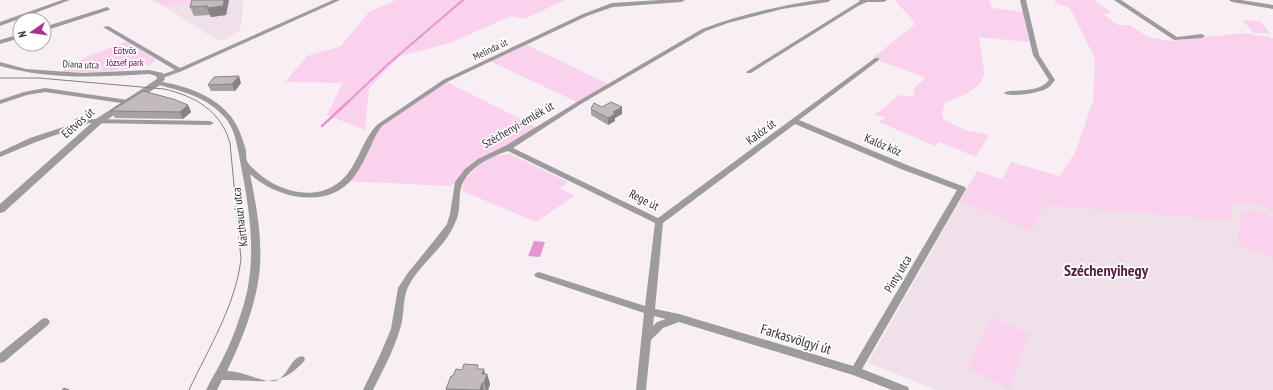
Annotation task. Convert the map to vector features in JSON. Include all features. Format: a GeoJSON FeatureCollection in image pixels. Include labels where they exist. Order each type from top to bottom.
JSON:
{"type":"FeatureCollection","features":[{"type":"Feature","properties":{"kind":"street"},"geometry":{"type":"LineString","coordinates":[[0,24],[67,0]]}},
{"type":"Feature","properties":{"kind":"street","name":"Eötvös út"},"geometry":{"type":"LineString","coordinates":[[0,210],[99,121],[159,80],[336,0]]}},
{"type":"Feature","properties":{"kind":"street","name":"Melinda út"},"geometry":{"type":"LineString","coordinates":[[245,165],[266,183],[300,194],[317,195],[326,193],[336,189],[346,181],[380,125],[446,81],[602,8],[619,5],[682,0]]}},
{"type":"Feature","properties":{"kind":"street","name":"Széchenyi-emlék út"},"geometry":{"type":"LineString","coordinates":[[368,390],[386,352],[398,319],[400,293],[405,283],[442,238],[452,222],[460,181],[476,164],[496,151],[508,148],[579,103],[704,30],[726,22],[782,8],[828,0]]}},
{"type":"Feature","properties":{"kind":"street"},"geometry":{"type":"LineString","coordinates":[[862,0],[884,0]]}},
{"type":"Feature","properties":{"kind":"street"},"geometry":{"type":"LineString","coordinates":[[749,72],[866,0]]}},
{"type":"Feature","properties":{"kind":"street"},"geometry":{"type":"LineString","coordinates":[[1006,93],[1017,93],[1041,88],[1049,85],[1052,80],[1036,55],[1023,0]]}},
{"type":"Feature","properties":{"kind":"street"},"geometry":{"type":"LineString","coordinates":[[1116,0],[1176,39],[1202,36]]}},
{"type":"Feature","properties":{"kind":"street"},"geometry":{"type":"LineString","coordinates":[[1232,0],[1273,8]]}},
{"type":"Feature","properties":{"kind":"street"},"geometry":{"type":"LineString","coordinates":[[52,26],[107,9]]}},
{"type":"Feature","properties":{"kind":"street"},"geometry":{"type":"LineString","coordinates":[[106,26],[180,70]]}},
{"type":"Feature","properties":{"kind":"street"},"geometry":{"type":"LineString","coordinates":[[0,42],[12,38]]}},
{"type":"Feature","properties":{"kind":"street","name":"Kalóz út"},"geometry":{"type":"LineString","coordinates":[[659,222],[876,59]]}},
{"type":"Feature","properties":{"kind":"street","name":"Diana utca"},"geometry":{"type":"LineString","coordinates":[[0,64],[34,72],[95,76],[149,72],[160,75],[159,80]]}},
{"type":"Feature","properties":{"kind":"street","name":"Karthauzi utca"},"geometry":{"type":"LineString","coordinates":[[159,80],[188,90],[220,108],[231,119],[238,137],[245,165],[255,234],[255,268],[240,334],[220,376],[211,390]]}},
{"type":"Feature","properties":{"kind":"street"},"geometry":{"type":"LineString","coordinates":[[0,102],[26,93],[45,90],[128,102]]}},
{"type":"Feature","properties":{"kind":"street","name":"Kalóz köz"},"geometry":{"type":"LineString","coordinates":[[795,120],[904,167],[962,189]]}},
{"type":"Feature","properties":{"kind":"street"},"geometry":{"type":"LineString","coordinates":[[0,155],[60,130],[88,121],[210,123]]}},
{"type":"Feature","properties":{"kind":"street","name":"Rege út"},"geometry":{"type":"LineString","coordinates":[[508,148],[659,222],[641,390]]}},
{"type":"Feature","properties":{"kind":"street","name":"Pinty utca"},"geometry":{"type":"LineString","coordinates":[[854,371],[962,189]]}},
{"type":"Feature","properties":{"kind":"street","name":"Farkasvölgyi út"},"geometry":{"type":"LineString","coordinates":[[539,275],[649,311],[679,318],[854,371],[904,390]]}},
{"type":"Feature","properties":{"kind":"street"},"geometry":{"type":"LineString","coordinates":[[646,339],[660,325],[679,318]]}},
{"type":"Feature","properties":{"kind":"street"},"geometry":{"type":"LineString","coordinates":[[0,359],[45,322]]}},
{"type":"Feature","properties":{"kind":"street"},"geometry":{"type":"LineString","coordinates":[[220,376],[238,376],[256,383],[272,385],[280,384],[287,379],[300,360]]}},
{"type":"Feature","properties":{"kind":"shaded area"},"geometry":{"type":"Polygon","coordinates":[[[197,0],[244,0],[240,30],[223,41],[212,37],[166,7],[197,0]]]}},
{"type":"Feature","properties":{"kind":"shaded area"},"geometry":{"type":"Polygon","coordinates":[[[1273,191],[1273,390],[937,390],[868,363],[960,201],[1031,230],[1045,205],[1273,191]]]}},
{"type":"Feature","properties":{"kind":"shaded area"},"geometry":{"type":"Polygon","coordinates":[[[534,241],[545,242],[540,257],[528,256],[534,241]]]}},
{"type":"Feature","properties":{"kind":"green space"},"geometry":{"type":"Polygon","coordinates":[[[152,0],[197,0],[166,7],[152,0]]]}},
{"type":"Feature","properties":{"kind":"green space"},"geometry":{"type":"Polygon","coordinates":[[[396,0],[565,0],[524,19],[511,16],[450,43],[400,56],[369,88],[365,130],[327,115],[343,83],[285,82],[307,56],[341,46],[369,12],[396,0]]]}},
{"type":"Feature","properties":{"kind":"green space"},"geometry":{"type":"Polygon","coordinates":[[[895,0],[989,0],[992,8],[1023,12],[1029,42],[979,37],[984,72],[982,80],[969,92],[945,102],[942,114],[944,120],[966,130],[989,135],[976,157],[940,142],[935,146],[879,122],[885,117],[875,115],[899,95],[913,97],[915,87],[926,78],[880,61],[880,59],[874,57],[915,24],[911,17],[895,0]]]}},
{"type":"Feature","properties":{"kind":"green space"},"geometry":{"type":"Polygon","coordinates":[[[1056,0],[1096,0],[1095,1],[1112,13],[1103,14],[1118,25],[1130,25],[1148,37],[1169,41],[1244,33],[1273,38],[1273,210],[1246,202],[1233,206],[1228,220],[1045,205],[1031,231],[960,201],[977,171],[1002,179],[1011,162],[1060,176],[1076,151],[1093,101],[1095,59],[1070,8],[1054,3],[1056,0]]]}},
{"type":"Feature","properties":{"kind":"green space"},"geometry":{"type":"Polygon","coordinates":[[[1242,20],[1260,21],[1271,34],[1254,33],[1242,20]]]}},
{"type":"Feature","properties":{"kind":"green space","name":"Eötvös József park"},"geometry":{"type":"Polygon","coordinates":[[[127,41],[156,60],[149,66],[95,73],[62,72],[84,58],[127,41]]]}},
{"type":"Feature","properties":{"kind":"green space"},"geometry":{"type":"Polygon","coordinates":[[[525,44],[610,85],[579,103],[490,61],[525,44]]]}},
{"type":"Feature","properties":{"kind":"green space"},"geometry":{"type":"Polygon","coordinates":[[[445,81],[538,128],[490,155],[459,181],[450,186],[346,181],[375,130],[445,81]]]}},
{"type":"Feature","properties":{"kind":"green space"},"geometry":{"type":"Polygon","coordinates":[[[510,154],[568,182],[560,188],[574,196],[536,222],[462,191],[464,181],[478,165],[492,156],[510,154]]]}},
{"type":"Feature","properties":{"kind":"green space"},"geometry":{"type":"Polygon","coordinates":[[[1250,210],[1262,212],[1273,217],[1273,258],[1240,245],[1237,242],[1242,211],[1250,210]]]}},
{"type":"Feature","properties":{"kind":"green space"},"geometry":{"type":"Polygon","coordinates":[[[991,317],[1030,334],[1009,388],[968,368],[991,317]]]}},
{"type":"Feature","properties":{"kind":"building"},"geometry":{"type":"Polygon","coordinates":[[[192,0],[224,0],[223,6],[207,8],[208,6],[190,7],[192,0]]]}},
{"type":"Feature","properties":{"kind":"building"},"geometry":{"type":"Polygon","coordinates":[[[239,76],[232,84],[208,85],[214,77],[239,76]]]}},
{"type":"Feature","properties":{"kind":"building"},"geometry":{"type":"Polygon","coordinates":[[[143,91],[173,99],[188,105],[180,112],[111,111],[143,91]]]}},
{"type":"Feature","properties":{"kind":"building"},"geometry":{"type":"Polygon","coordinates":[[[611,102],[622,107],[613,112],[615,114],[608,118],[591,109],[594,103],[602,107],[611,102]]]}},
{"type":"Feature","properties":{"kind":"building"},"geometry":{"type":"Polygon","coordinates":[[[464,364],[478,365],[477,369],[484,369],[482,374],[487,374],[480,390],[446,389],[451,376],[453,376],[456,369],[462,370],[464,364]]]}},
{"type":"Feature","properties":{"kind":"waterway"},"geometry":{"type":"LineString","coordinates":[[348,102],[387,65],[463,0]]}},
{"type":"Feature","properties":{"kind":"waterway"},"geometry":{"type":"LineString","coordinates":[[322,126],[349,101]]}},
{"type":"Feature","properties":{"kind":"tram line"},"geometry":{"type":"LineString","coordinates":[[0,78],[39,78],[164,89],[196,101],[205,107],[220,122],[230,143],[241,259],[238,277],[227,310],[189,390]]}},
{"type":"Feature","properties":{"kind":"district","name":"Széchenyihegy"},"geometry":{"type":"Point","coordinates":[1106,270]}}]}
